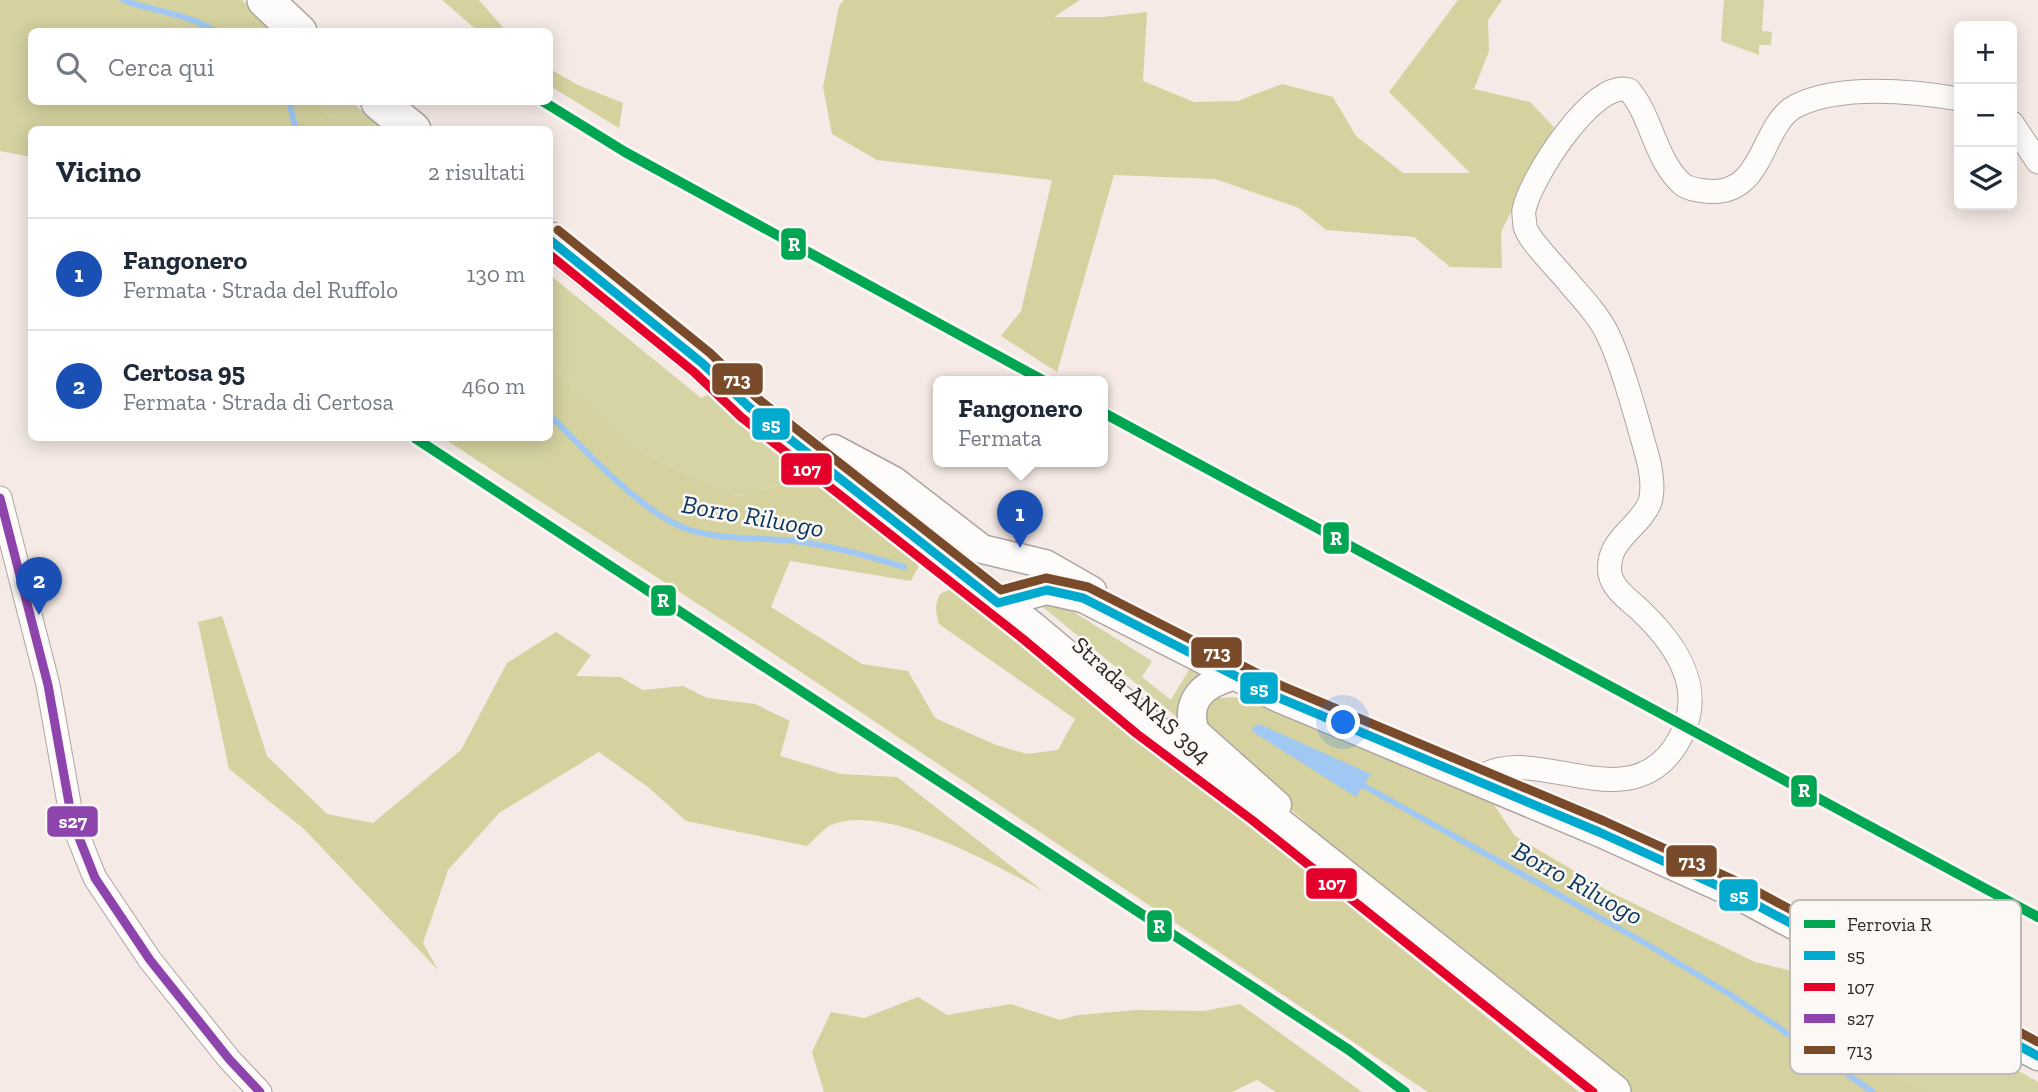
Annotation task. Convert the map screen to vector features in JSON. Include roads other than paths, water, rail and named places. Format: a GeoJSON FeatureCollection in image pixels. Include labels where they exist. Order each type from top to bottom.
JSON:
{"type":"FeatureCollection","features":[{"type":"Feature","properties":{"kind":"main road"},"geometry":{"type":"LineString","coordinates":[[265,0],[295,28]]}},
{"type":"Feature","properties":{"kind":"main road"},"geometry":{"type":"LineString","coordinates":[[383,105],[408,126]]}},
{"type":"Feature","properties":{"kind":"main road"},"geometry":{"type":"LineString","coordinates":[[553,242],[702,363],[749,407],[1007,593]]}},
{"type":"Feature","properties":{"kind":"main road"},"geometry":{"type":"LineString","coordinates":[[702,363],[834,449],[1007,593]]}},
{"type":"Feature","properties":{"kind":"main road","name":"Strada ANAS 394"},"geometry":{"type":"LineString","coordinates":[[1007,593],[1175,724],[1259,810],[1613,1092]]}},
{"type":"Feature","properties":{"kind":"street"},"geometry":{"type":"LineString","coordinates":[[1477,780],[1502,767],[1597,780],[1638,774],[1671,752],[1690,710],[1690,686],[1683,663],[1655,625],[1616,587],[1611,573],[1612,553],[1626,530],[1646,510],[1652,491],[1648,458],[1608,334],[1591,309],[1526,230],[1524,210],[1562,137],[1595,101],[1612,89],[1629,90],[1642,110],[1673,175],[1683,186],[1716,192],[1736,187],[1752,171],[1793,107],[1814,99],[1892,92],[1954,98]]}},
{"type":"Feature","properties":{"kind":"street"},"geometry":{"type":"LineString","coordinates":[[2017,130],[2038,162]]}},
{"type":"Feature","properties":{"kind":"street"},"geometry":{"type":"LineString","coordinates":[[834,449],[894,481],[975,545],[990,553],[1030,559],[1068,576],[1186,651]]}},
{"type":"Feature","properties":{"kind":"street"},"geometry":{"type":"LineString","coordinates":[[0,498],[48,685],[69,809],[95,878],[150,960],[229,1059],[260,1092]]}},
{"type":"Feature","properties":{"kind":"street"},"geometry":{"type":"LineString","coordinates":[[1030,559],[1016,567],[1007,593],[1052,590],[1075,595],[1232,676],[1738,895],[1790,924]]}},
{"type":"Feature","properties":{"kind":"street"},"geometry":{"type":"LineString","coordinates":[[1232,676],[1213,683],[1198,694],[1191,716],[1195,732],[1310,833],[1335,870]]}},
{"type":"Feature","properties":{"kind":"street"},"geometry":{"type":"LineString","coordinates":[[2021,1048],[2038,1056]]}},
{"type":"Feature","properties":{"kind":"water"},"geometry":{"type":"Polygon","coordinates":[[[1259,724],[1371,774],[1356,797],[1253,732],[1252,728],[1259,724]]]}},
{"type":"Feature","properties":{"kind":"waterway","name":"Borro Riluogo"},"geometry":{"type":"LineString","coordinates":[[123,0],[182,17],[209,28]]}},
{"type":"Feature","properties":{"kind":"waterway","name":"Borro Riluogo"},"geometry":{"type":"LineString","coordinates":[[290,105],[295,126]]}},
{"type":"Feature","properties":{"kind":"waterway","name":"Borro Riluogo"},"geometry":{"type":"LineString","coordinates":[[553,418],[632,494],[667,520],[684,528],[725,537],[809,543],[904,567]]}},
{"type":"Feature","properties":{"kind":"waterway","name":"Borro Riluogo"},"geometry":{"type":"LineString","coordinates":[[1359,783],[1650,946],[1731,995],[1790,1035]]}},
{"type":"Feature","properties":{"kind":"waterway","name":"Borro Riluogo"},"geometry":{"type":"LineString","coordinates":[[1847,1074],[1873,1092]]}},
{"type":"Feature","properties":{"kind":"rail line","name":"R"},"geometry":{"type":"LineString","coordinates":[[549,105],[625,152],[1035,376]]}},
{"type":"Feature","properties":{"kind":"rail line","name":"R"},"geometry":{"type":"LineString","coordinates":[[1108,415],[2006,900]]}},
{"type":"Feature","properties":{"kind":"rail line","name":"R"},"geometry":{"type":"LineString","coordinates":[[420,441],[1349,1050],[1405,1092]]}},
{"type":"Feature","properties":{"kind":"rail line","name":"R"},"geometry":{"type":"LineString","coordinates":[[2021,908],[2038,917]]}},
{"type":"Feature","properties":{"kind":"place","name":"Fangonero"},"geometry":{"type":"Point","coordinates":[1020,548]}},
{"type":"Feature","properties":{"kind":"place","name":"Certosa 95"},"geometry":{"type":"Point","coordinates":[39,615]}}]}
